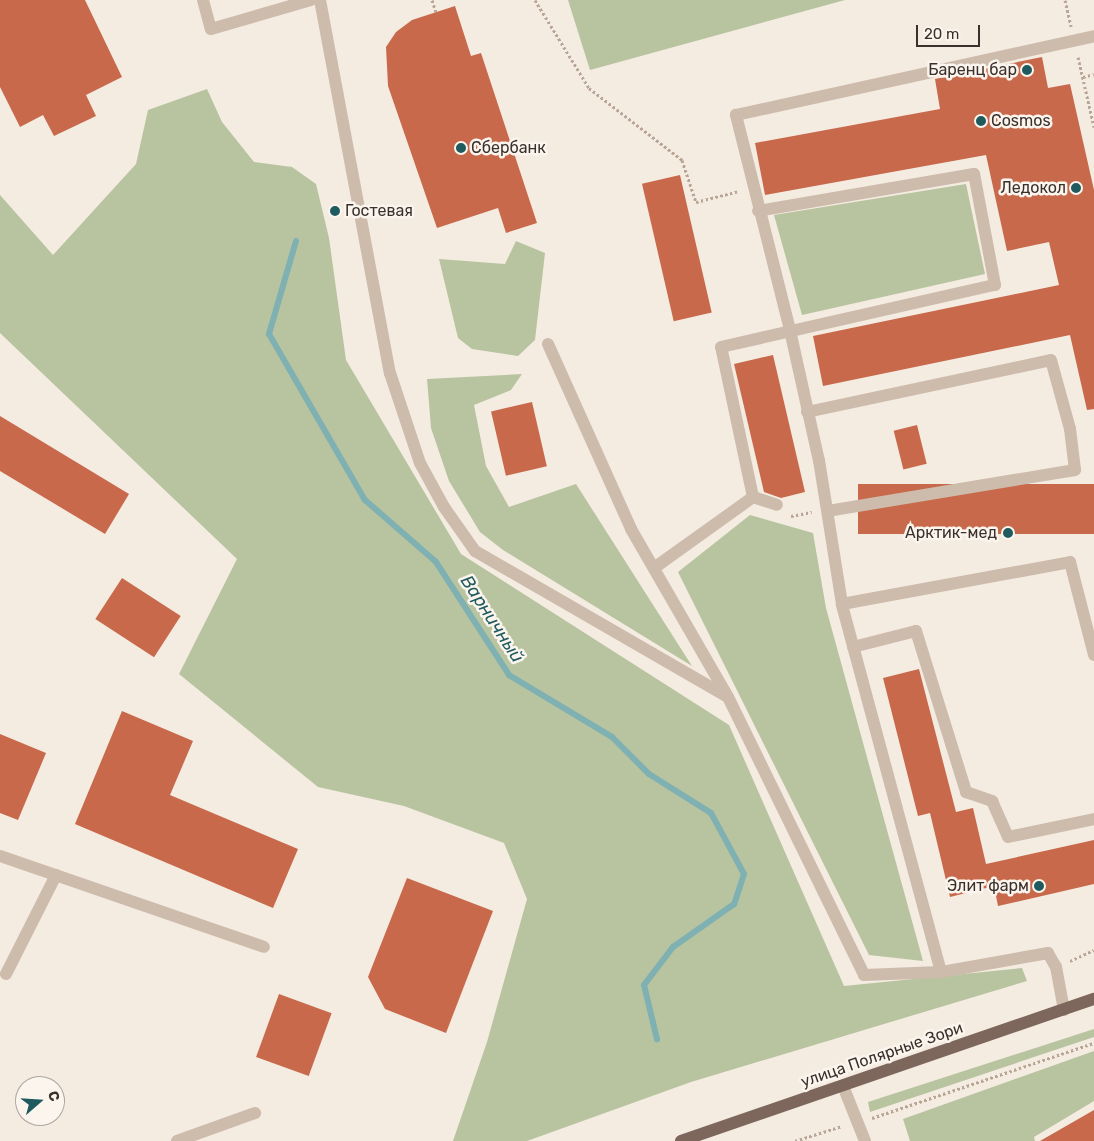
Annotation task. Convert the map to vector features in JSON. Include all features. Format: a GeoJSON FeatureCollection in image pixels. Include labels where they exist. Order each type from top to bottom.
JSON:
{"type":"FeatureCollection","features":[{"type":"Feature","properties":{"kind":"main road","name":"улица Полярные Зори"},"geometry":{"type":"LineString","coordinates":[[681,1141],[1094,999]]}},
{"type":"Feature","properties":{"kind":"lane"},"geometry":{"type":"LineString","coordinates":[[202,0],[211,29],[311,0]]}},
{"type":"Feature","properties":{"kind":"lane"},"geometry":{"type":"LineString","coordinates":[[320,0],[390,373],[420,463],[444,507],[475,551],[728,697]]}},
{"type":"Feature","properties":{"kind":"lane"},"geometry":{"type":"LineString","coordinates":[[941,972],[842,604],[828,511],[790,330],[751,188],[736,115],[1094,36]]}},
{"type":"Feature","properties":{"kind":"lane"},"geometry":{"type":"LineString","coordinates":[[753,497],[721,347],[995,285],[974,174],[758,211]]}},
{"type":"Feature","properties":{"kind":"lane"},"geometry":{"type":"LineString","coordinates":[[548,344],[631,529],[728,697],[864,975],[941,972],[1048,953],[1056,967],[1064,1010]]}},
{"type":"Feature","properties":{"kind":"lane"},"geometry":{"type":"LineString","coordinates":[[807,412],[1051,360],[1070,430],[1075,470],[828,511]]}},
{"type":"Feature","properties":{"kind":"lane"},"geometry":{"type":"LineString","coordinates":[[654,568],[753,497]]}},
{"type":"Feature","properties":{"kind":"lane"},"geometry":{"type":"LineString","coordinates":[[753,497],[777,505]]}},
{"type":"Feature","properties":{"kind":"lane"},"geometry":{"type":"LineString","coordinates":[[842,604],[1070,562],[1091,632],[1094,656]]}},
{"type":"Feature","properties":{"kind":"lane"},"geometry":{"type":"LineString","coordinates":[[853,647],[916,631],[966,792],[992,800],[1008,837],[1094,819]]}},
{"type":"Feature","properties":{"kind":"lane"},"geometry":{"type":"LineString","coordinates":[[0,856],[264,948]]}},
{"type":"Feature","properties":{"kind":"lane"},"geometry":{"type":"LineString","coordinates":[[6,974],[56,875]]}},
{"type":"Feature","properties":{"kind":"lane"},"geometry":{"type":"LineString","coordinates":[[843,1086],[865,1141]]}},
{"type":"Feature","properties":{"kind":"lane"},"geometry":{"type":"LineString","coordinates":[[177,1141],[255,1113]]}},
{"type":"Feature","properties":{"kind":"path"},"geometry":{"type":"LineString","coordinates":[[432,0],[436,12]]}},
{"type":"Feature","properties":{"kind":"path"},"geometry":{"type":"LineString","coordinates":[[535,0],[589,88],[682,160],[696,202],[751,188]]}},
{"type":"Feature","properties":{"kind":"path"},"geometry":{"type":"LineString","coordinates":[[1065,0],[1094,127]]}},
{"type":"Feature","properties":{"kind":"path"},"geometry":{"type":"LineString","coordinates":[[1083,77],[1094,74]]}},
{"type":"Feature","properties":{"kind":"path"},"geometry":{"type":"LineString","coordinates":[[1056,967],[1094,950]]}},
{"type":"Feature","properties":{"kind":"path"},"geometry":{"type":"LineString","coordinates":[[795,1141],[1094,1044]]}},
{"type":"Feature","properties":{"kind":"green space"},"geometry":{"type":"Polygon","coordinates":[[[568,0],[845,0],[590,70],[568,0]]]}},
{"type":"Feature","properties":{"kind":"green space"},"geometry":{"type":"Polygon","coordinates":[[[207,89],[222,122],[254,162],[292,167],[316,184],[329,238],[346,360],[461,554],[729,725],[844,986],[1022,968],[1027,981],[691,1082],[527,1141],[453,1141],[487,1042],[527,899],[504,843],[404,806],[318,787],[179,674],[237,559],[0,333],[0,195],[53,255],[136,164],[148,110],[207,89]]]}},
{"type":"Feature","properties":{"kind":"green space"},"geometry":{"type":"Polygon","coordinates":[[[966,184],[985,274],[802,315],[774,215],[966,184]]]}},
{"type":"Feature","properties":{"kind":"green space"},"geometry":{"type":"Polygon","coordinates":[[[516,241],[545,253],[535,340],[518,356],[472,349],[458,338],[439,259],[505,264],[516,241]]]}},
{"type":"Feature","properties":{"kind":"green space"},"geometry":{"type":"Polygon","coordinates":[[[522,374],[511,390],[474,405],[486,466],[509,507],[576,484],[692,666],[503,550],[480,532],[449,481],[431,428],[427,379],[522,374]]]}},
{"type":"Feature","properties":{"kind":"green space"},"geometry":{"type":"Polygon","coordinates":[[[750,515],[813,533],[826,608],[923,961],[869,955],[678,572],[750,515]]]}},
{"type":"Feature","properties":{"kind":"green space"},"geometry":{"type":"Polygon","coordinates":[[[1094,1029],[1094,1037],[870,1112],[868,1102],[1094,1029]]]}},
{"type":"Feature","properties":{"kind":"green space"},"geometry":{"type":"Polygon","coordinates":[[[1094,1051],[1094,1101],[1034,1137],[1035,1141],[910,1141],[903,1119],[1094,1051]]]}},
{"type":"Feature","properties":{"kind":"building"},"geometry":{"type":"Polygon","coordinates":[[[0,0],[85,0],[122,77],[86,95],[96,116],[54,136],[43,115],[20,127],[0,87],[0,0]]]}},
{"type":"Feature","properties":{"kind":"building","name":"Сбербанк"},"geometry":{"type":"Polygon","coordinates":[[[455,6],[471,56],[481,53],[537,223],[506,233],[498,208],[437,228],[388,86],[386,47],[396,32],[412,20],[455,6]]]}},
{"type":"Feature","properties":{"kind":"building"},"geometry":{"type":"Polygon","coordinates":[[[1042,57],[1048,88],[1070,84],[1094,190],[1094,409],[1087,410],[1070,335],[823,386],[813,336],[1059,285],[1049,242],[1007,251],[986,155],[765,195],[755,143],[940,109],[935,79],[1042,57]]]}},
{"type":"Feature","properties":{"kind":"building"},"geometry":{"type":"Polygon","coordinates":[[[680,175],[712,312],[674,321],[642,184],[680,175]]]}},
{"type":"Feature","properties":{"kind":"building"},"geometry":{"type":"Polygon","coordinates":[[[773,355],[805,492],[781,498],[764,492],[734,364],[773,355]]]}},
{"type":"Feature","properties":{"kind":"building"},"geometry":{"type":"Polygon","coordinates":[[[532,402],[547,466],[506,476],[491,411],[532,402]]]}},
{"type":"Feature","properties":{"kind":"building"},"geometry":{"type":"Polygon","coordinates":[[[0,416],[129,494],[105,534],[0,471],[0,416]]]}},
{"type":"Feature","properties":{"kind":"building"},"geometry":{"type":"Polygon","coordinates":[[[917,425],[927,464],[903,470],[894,431],[917,425]]]}},
{"type":"Feature","properties":{"kind":"building"},"geometry":{"type":"Polygon","coordinates":[[[858,484],[1094,484],[1094,534],[858,534],[858,484]]]}},
{"type":"Feature","properties":{"kind":"building"},"geometry":{"type":"Polygon","coordinates":[[[122,578],[181,616],[154,657],[95,619],[122,578]]]}},
{"type":"Feature","properties":{"kind":"building"},"geometry":{"type":"Polygon","coordinates":[[[919,669],[956,812],[973,808],[986,864],[1094,840],[1094,884],[998,906],[994,886],[950,897],[930,813],[918,816],[883,678],[919,669]]]}},
{"type":"Feature","properties":{"kind":"building"},"geometry":{"type":"Polygon","coordinates":[[[122,711],[193,741],[170,795],[298,849],[273,908],[75,824],[122,711]]]}},
{"type":"Feature","properties":{"kind":"building"},"geometry":{"type":"Polygon","coordinates":[[[0,734],[46,753],[18,820],[0,813],[0,734]]]}},
{"type":"Feature","properties":{"kind":"building"},"geometry":{"type":"Polygon","coordinates":[[[407,878],[493,911],[446,1033],[385,1009],[368,977],[407,878]]]}},
{"type":"Feature","properties":{"kind":"building"},"geometry":{"type":"Polygon","coordinates":[[[279,994],[332,1013],[309,1076],[256,1057],[279,994]]]}},
{"type":"Feature","properties":{"kind":"building"},"geometry":{"type":"Polygon","coordinates":[[[1094,1110],[1094,1141],[1040,1141],[1094,1110]]]}},
{"type":"Feature","properties":{"kind":"waterway","name":"Варничный"},"geometry":{"type":"LineString","coordinates":[[296,241],[269,334],[365,500],[436,562],[509,675],[612,737],[649,774],[711,813],[744,874],[734,904],[673,947],[644,985],[657,1039]]}},
{"type":"Feature","properties":{"kind":"place","name":"Баренц бар"},"geometry":{"type":"Point","coordinates":[1027,70]}},
{"type":"Feature","properties":{"kind":"place","name":"Cosmos"},"geometry":{"type":"Point","coordinates":[981,121]}},
{"type":"Feature","properties":{"kind":"place","name":"Сбербанк"},"geometry":{"type":"Point","coordinates":[461,148]}},
{"type":"Feature","properties":{"kind":"place","name":"Ледокол"},"geometry":{"type":"Point","coordinates":[1076,188]}},
{"type":"Feature","properties":{"kind":"place","name":"Гостевая"},"geometry":{"type":"Point","coordinates":[335,211]}},
{"type":"Feature","properties":{"kind":"place","name":"Арктик-мед"},"geometry":{"type":"Point","coordinates":[1008,533]}},
{"type":"Feature","properties":{"kind":"place","name":"Элит фарм"},"geometry":{"type":"Point","coordinates":[1039,886]}}]}
